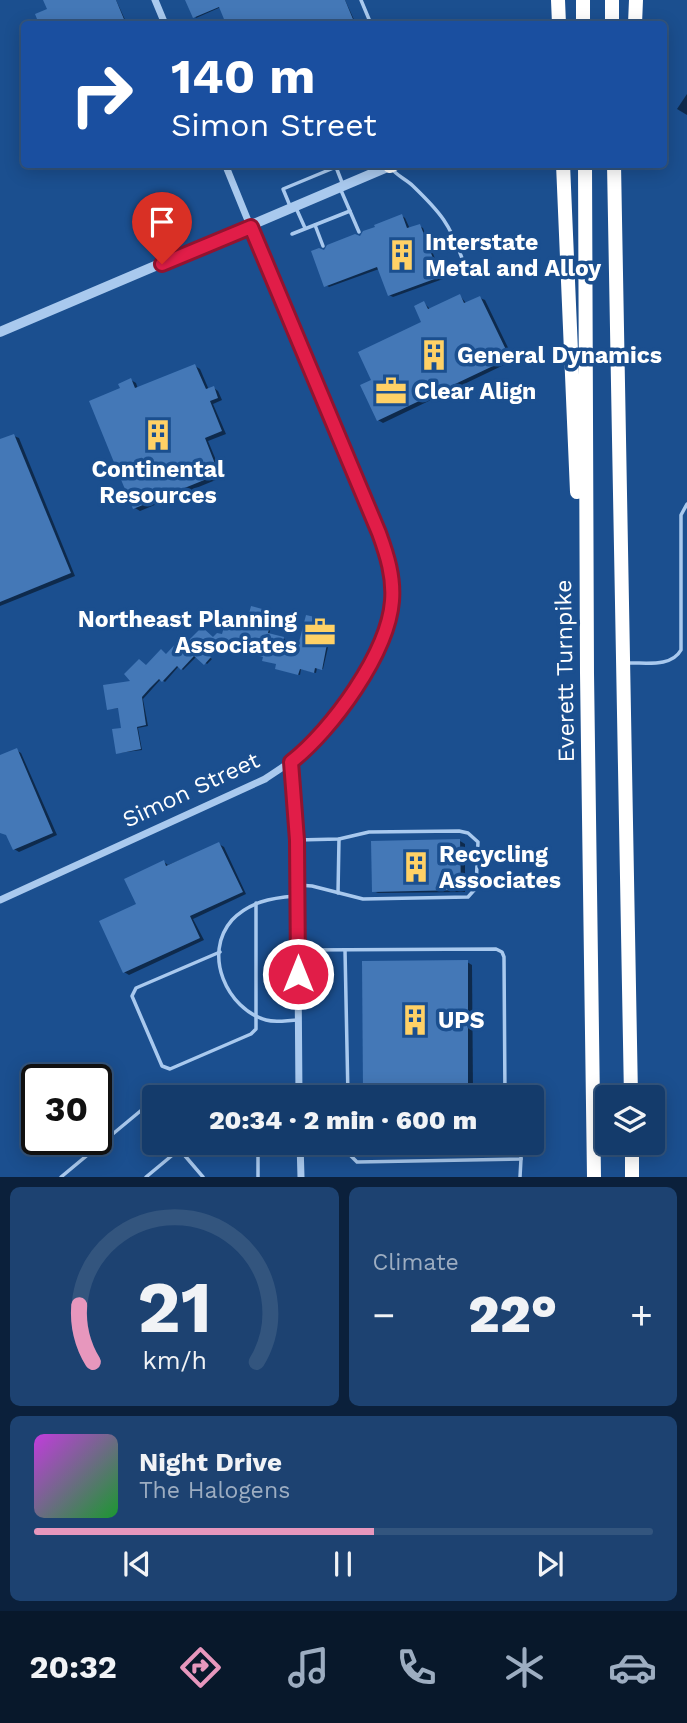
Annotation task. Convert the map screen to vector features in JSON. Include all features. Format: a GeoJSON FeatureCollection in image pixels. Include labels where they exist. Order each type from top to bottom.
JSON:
{"type":"FeatureCollection","features":[{"type":"Feature","properties":{"kind":"highway"},"geometry":{"type":"LineString","coordinates":[[556,21],[558,0]]}},
{"type":"Feature","properties":{"kind":"highway"},"geometry":{"type":"LineString","coordinates":[[583,0],[583,21]]}},
{"type":"Feature","properties":{"kind":"highway"},"geometry":{"type":"LineString","coordinates":[[612,0],[612,21]]}},
{"type":"Feature","properties":{"kind":"highway"},"geometry":{"type":"LineString","coordinates":[[635,21],[636,0]]}},
{"type":"Feature","properties":{"kind":"highway"},"geometry":{"type":"LineString","coordinates":[[563,168],[570,365],[587,673]]}},
{"type":"Feature","properties":{"kind":"highway","name":"Everett Turnpike"},"geometry":{"type":"LineString","coordinates":[[584,168],[594,1177]]}},
{"type":"Feature","properties":{"kind":"highway"},"geometry":{"type":"LineString","coordinates":[[614,168],[631,1085]]}},
{"type":"Feature","properties":{"kind":"highway"},"geometry":{"type":"LineString","coordinates":[[615,189],[623,168]]}},
{"type":"Feature","properties":{"kind":"highway"},"geometry":{"type":"LineString","coordinates":[[632,1155],[632,1177]]}},
{"type":"Feature","properties":{"kind":"street"},"geometry":{"type":"LineString","coordinates":[[155,0],[165,21]]}},
{"type":"Feature","properties":{"kind":"street","name":"Simon Street"},"geometry":{"type":"LineString","coordinates":[[0,900],[265,779],[291,762],[322,735],[362,679],[388,625],[392,577],[379,533],[227,168]]}},
{"type":"Feature","properties":{"kind":"street"},"geometry":{"type":"LineString","coordinates":[[0,332],[294,209],[374,169]]}},
{"type":"Feature","properties":{"kind":"street"},"geometry":{"type":"LineString","coordinates":[[291,762],[297,840],[299,1085]]}},
{"type":"Feature","properties":{"kind":"street"},"geometry":{"type":"LineString","coordinates":[[300,1155],[301,1177]]}},
{"type":"Feature","properties":{"kind":"lane"},"geometry":{"type":"LineString","coordinates":[[361,0],[370,21]]}},
{"type":"Feature","properties":{"kind":"lane"},"geometry":{"type":"LineString","coordinates":[[305,229],[283,190],[334,168]]}},
{"type":"Feature","properties":{"kind":"lane"},"geometry":{"type":"LineString","coordinates":[[336,168],[359,232]]}},
{"type":"Feature","properties":{"kind":"lane"},"geometry":{"type":"LineString","coordinates":[[393,168],[395,174],[411,184],[443,217],[451,228],[463,261]]}},
{"type":"Feature","properties":{"kind":"lane"},"geometry":{"type":"LineString","coordinates":[[292,234],[350,211]]}},
{"type":"Feature","properties":{"kind":"lane"},"geometry":{"type":"LineString","coordinates":[[315,225],[323,246]]}},
{"type":"Feature","properties":{"kind":"lane"},"geometry":{"type":"LineString","coordinates":[[624,663],[668,662],[676,658],[681,650],[681,515],[687,505]]}},
{"type":"Feature","properties":{"kind":"lane"},"geometry":{"type":"LineString","coordinates":[[297,840],[338,839],[369,832],[459,831],[475,838],[479,848],[476,888],[468,897],[363,899],[312,886],[298,886]]}},
{"type":"Feature","properties":{"kind":"lane"},"geometry":{"type":"LineString","coordinates":[[338,839],[338,894]]}},
{"type":"Feature","properties":{"kind":"lane"},"geometry":{"type":"LineString","coordinates":[[298,896],[278,897],[256,903],[231,921],[220,952],[222,972],[229,992],[239,1006],[268,1021],[298,1020]]}},
{"type":"Feature","properties":{"kind":"lane"},"geometry":{"type":"LineString","coordinates":[[220,952],[136,988],[132,996],[162,1066],[170,1069],[251,1034],[256,1029],[256,903]]}},
{"type":"Feature","properties":{"kind":"lane"},"geometry":{"type":"LineString","coordinates":[[298,950],[496,949],[502,952],[505,1085]]}},
{"type":"Feature","properties":{"kind":"lane"},"geometry":{"type":"LineString","coordinates":[[345,950],[348,1085]]}},
{"type":"Feature","properties":{"kind":"lane"},"geometry":{"type":"LineString","coordinates":[[61,1177],[142,1110]]}},
{"type":"Feature","properties":{"kind":"lane"},"geometry":{"type":"LineString","coordinates":[[146,1177],[172,1155]]}},
{"type":"Feature","properties":{"kind":"lane"},"geometry":{"type":"LineString","coordinates":[[184,1155],[203,1177]]}},
{"type":"Feature","properties":{"kind":"lane"},"geometry":{"type":"LineString","coordinates":[[258,1155],[258,1177]]}},
{"type":"Feature","properties":{"kind":"lane"},"geometry":{"type":"LineString","coordinates":[[350,1155],[357,1162],[521,1159]]}},
{"type":"Feature","properties":{"kind":"lane"},"geometry":{"type":"LineString","coordinates":[[520,1177],[521,1155]]}},
{"type":"Feature","properties":{"kind":"building"},"geometry":{"type":"Polygon","coordinates":[[[43,0],[116,0],[125,21],[38,21],[35,14],[47,9],[43,0]]]}},
{"type":"Feature","properties":{"kind":"building"},"geometry":{"type":"Polygon","coordinates":[[[185,0],[345,0],[354,21],[225,21],[219,7],[193,18],[185,0]]]}},
{"type":"Feature","properties":{"kind":"building","name":"Interstate Metal and Alloy"},"geometry":{"type":"Polygon","coordinates":[[[402,214],[407,228],[420,224],[440,277],[388,296],[377,267],[324,287],[311,251],[319,248],[324,250],[327,245],[355,234],[360,236],[363,231],[375,227],[374,225],[402,214]]]}},
{"type":"Feature","properties":{"kind":"building","name":"General Dynamics"},"geometry":{"type":"Polygon","coordinates":[[[460,294],[464,303],[480,296],[510,358],[377,421],[360,385],[371,380],[358,352],[421,322],[414,306],[424,301],[428,309],[460,294]]]}},
{"type":"Feature","properties":{"kind":"building","name":"Continental Resources"},"geometry":{"type":"Polygon","coordinates":[[[195,364],[206,389],[214,386],[218,398],[210,401],[222,431],[205,438],[219,474],[133,509],[89,401],[120,388],[118,384],[131,378],[135,388],[195,364]]]}},
{"type":"Feature","properties":{"kind":"building"},"geometry":{"type":"Polygon","coordinates":[[[14,434],[71,573],[0,602],[0,439],[14,434]]]}},
{"type":"Feature","properties":{"kind":"building"},"geometry":{"type":"Polygon","coordinates":[[[251,606],[273,612],[268,633],[284,637],[282,646],[297,650],[306,615],[328,620],[326,626],[330,628],[322,670],[315,668],[314,673],[300,669],[298,675],[275,669],[276,664],[262,661],[263,657],[255,655],[256,652],[220,643],[204,665],[194,656],[181,670],[177,666],[162,682],[159,679],[150,688],[142,697],[146,725],[137,727],[141,749],[116,754],[112,729],[121,728],[118,708],[107,710],[103,685],[130,681],[124,674],[139,659],[146,665],[161,649],[166,654],[181,638],[186,643],[202,627],[213,637],[217,633],[222,634],[226,620],[246,625],[251,606]]]}},
{"type":"Feature","properties":{"kind":"building"},"geometry":{"type":"Polygon","coordinates":[[[17,748],[53,833],[13,850],[6,835],[0,833],[0,755],[17,748]]]}},
{"type":"Feature","properties":{"kind":"building","name":"Recycling Associates"},"geometry":{"type":"Polygon","coordinates":[[[460,839],[461,890],[372,892],[371,841],[460,839]]]}},
{"type":"Feature","properties":{"kind":"building"},"geometry":{"type":"Polygon","coordinates":[[[219,842],[243,892],[190,916],[200,938],[123,973],[99,921],[136,904],[124,879],[164,860],[166,866],[219,842]]]}},
{"type":"Feature","properties":{"kind":"building","name":"UPS"},"geometry":{"type":"Polygon","coordinates":[[[468,960],[468,1085],[363,1085],[362,961],[468,960]]]}},
{"type":"Feature","properties":{"kind":"place","name":"Interstate Metal and Alloy"},"geometry":{"type":"Point","coordinates":[402,255]}},
{"type":"Feature","properties":{"kind":"place","name":"General Dynamics"},"geometry":{"type":"Point","coordinates":[434,355]}},
{"type":"Feature","properties":{"kind":"place","name":"Clear Align"},"geometry":{"type":"Point","coordinates":[391,391]}},
{"type":"Feature","properties":{"kind":"place","name":"Continental Resources"},"geometry":{"type":"Point","coordinates":[158,435]}},
{"type":"Feature","properties":{"kind":"place","name":"Northeast Planning Associates"},"geometry":{"type":"Point","coordinates":[320,632]}},
{"type":"Feature","properties":{"kind":"place","name":"Recycling Associates"},"geometry":{"type":"Point","coordinates":[416,867]}},
{"type":"Feature","properties":{"kind":"place","name":"UPS"},"geometry":{"type":"Point","coordinates":[415,1020]}},
{"type":"Feature","properties":{"kind":"route"},"geometry":{"type":"LineString","coordinates":[[162,264],[251,227],[379,533],[392,577],[388,625],[362,679],[322,735],[291,762],[297,840],[298,974]]}}]}
